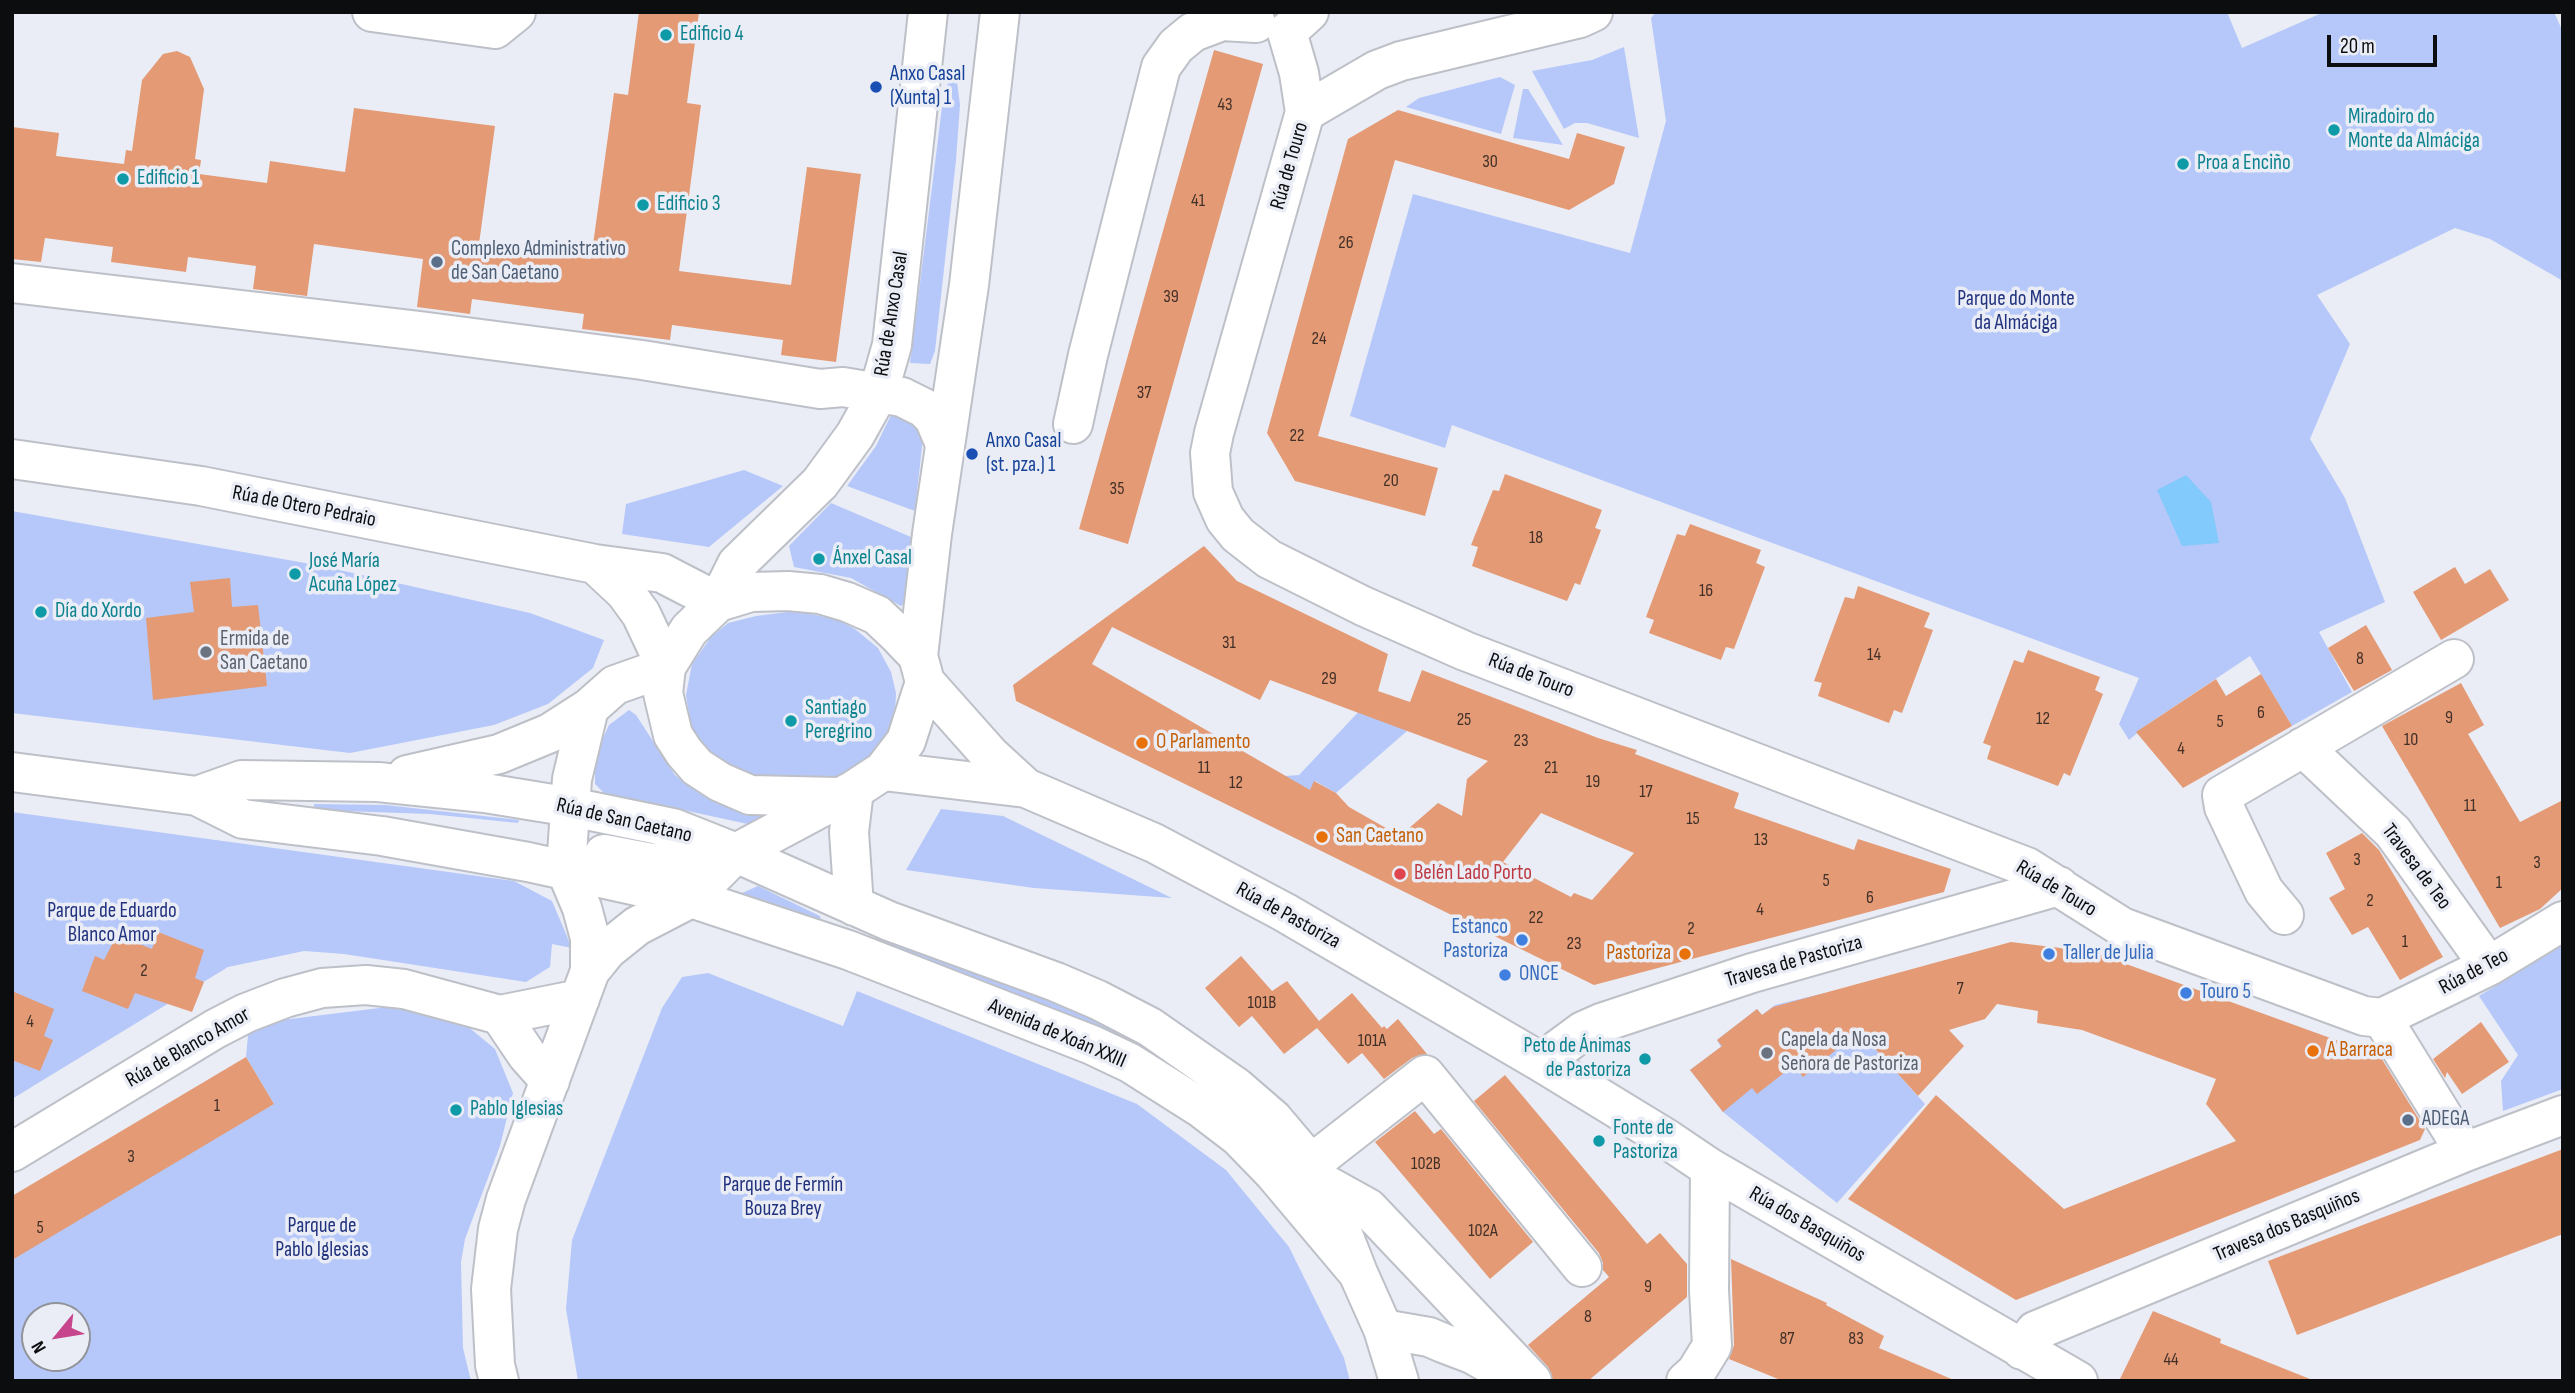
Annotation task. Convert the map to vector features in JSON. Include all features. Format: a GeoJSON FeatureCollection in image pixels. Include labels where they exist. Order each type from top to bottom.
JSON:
{"type":"FeatureCollection","features":[{"type":"Feature","properties":{"kind":"street"},"geometry":{"type":"LineString","coordinates":[[372,12],[495,29],[516,12]]}},
{"type":"Feature","properties":{"kind":"street","name":"Rúa de Anxo Casal"},"geometry":{"type":"LineString","coordinates":[[718,602],[737,564],[820,483],[855,435],[878,394],[892,345],[928,12]]}},
{"type":"Feature","properties":{"kind":"street"},"geometry":{"type":"LineString","coordinates":[[499,1381],[492,1326],[493,1258],[506,1199],[585,985],[607,950],[637,926],[691,898],[736,853],[858,786],[906,741],[921,669],[945,444],[1000,12]]}},
{"type":"Feature","properties":{"kind":"street","name":"Rúa de Touro"},"geometry":{"type":"LineString","coordinates":[[1593,12],[1401,61],[1377,70],[1305,112],[1213,433],[1210,453],[1213,492],[1225,519],[1238,535],[1269,559],[1363,606],[1465,651],[2027,867],[2122,928],[2364,1016],[2382,1018]]}},
{"type":"Feature","properties":{"kind":"street"},"geometry":{"type":"LineString","coordinates":[[1073,424],[1161,67],[1176,46],[1193,32],[1222,21],[1276,18],[1299,73],[1305,112]]}},
{"type":"Feature","properties":{"kind":"street"},"geometry":{"type":"LineString","coordinates":[[12,283],[472,338],[642,360],[820,389],[843,387],[902,397],[924,408],[934,418],[945,444]]}},
{"type":"Feature","properties":{"kind":"street"},"geometry":{"type":"LineString","coordinates":[[892,345],[898,362],[907,372],[920,376],[932,374],[958,354]]}},
{"type":"Feature","properties":{"kind":"street","name":"Rúa de Otero Pedraio"},"geometry":{"type":"LineString","coordinates":[[12,459],[201,486],[594,564],[662,573],[718,602]]}},
{"type":"Feature","properties":{"kind":"street"},"geometry":{"type":"LineString","coordinates":[[594,564],[625,592],[641,614],[666,667]]}},
{"type":"Feature","properties":{"kind":"street"},"geometry":{"type":"LineString","coordinates":[[858,786],[750,795],[720,782],[697,767],[673,735],[663,693],[666,667],[689,630],[718,602],[751,592],[788,591],[820,594],[877,615],[921,669]]}},
{"type":"Feature","properties":{"kind":"street"},"geometry":{"type":"LineString","coordinates":[[2284,915],[2264,891],[2224,807],[2222,795],[2454,659]]}},
{"type":"Feature","properties":{"kind":"street"},"geometry":{"type":"LineString","coordinates":[[378,782],[499,754],[550,733],[589,708],[615,685],[666,667]]}},
{"type":"Feature","properties":{"kind":"street","name":"Rúa de Pastoriza"},"geometry":{"type":"LineString","coordinates":[[921,669],[990,755],[1026,788],[1154,843],[1237,887],[1541,1062]]}},
{"type":"Feature","properties":{"kind":"street"},"geometry":{"type":"LineString","coordinates":[[585,985],[587,928],[567,858],[572,779],[589,708]]}},
{"type":"Feature","properties":{"kind":"street","name":"Travesa de Teo"},"geometry":{"type":"LineString","coordinates":[[2303,747],[2393,832],[2489,966]]}},
{"type":"Feature","properties":{"kind":"street","name":"Rúa de San Caetano"},"geometry":{"type":"LineString","coordinates":[[12,772],[197,796],[243,819],[567,858],[651,863],[736,853]]}},
{"type":"Feature","properties":{"kind":"street","name":"Rúa de San Caetano"},"geometry":{"type":"LineString","coordinates":[[197,796],[242,780],[378,782],[485,793],[673,828],[736,853]]}},
{"type":"Feature","properties":{"kind":"street"},"geometry":{"type":"LineString","coordinates":[[853,906],[849,832],[858,786]]}},
{"type":"Feature","properties":{"kind":"street","name":"Rúa de Pastoriza"},"geometry":{"type":"LineString","coordinates":[[858,786],[1026,788]]}},
{"type":"Feature","properties":{"kind":"street","name":"Avenida de Xoán XXIII"},"geometry":{"type":"LineString","coordinates":[[736,853],[853,906],[1056,982],[1150,1027],[1236,1087],[1273,1119],[1317,1173],[1384,1329],[1399,1381]]}},
{"type":"Feature","properties":{"kind":"street","name":"Rúa de San Caetano"},"geometry":{"type":"LineString","coordinates":[[567,858],[691,898]]}},
{"type":"Feature","properties":{"kind":"street","name":"Travesa de Pastoriza"},"geometry":{"type":"LineString","coordinates":[[1541,1062],[1583,1031],[1601,1023],[1752,973],[2059,886]]}},
{"type":"Feature","properties":{"kind":"street","name":"Avenida de Xoán XXIII"},"geometry":{"type":"LineString","coordinates":[[691,898],[848,950],[1092,1045],[1130,1063],[1201,1108],[1239,1137],[1273,1172],[1358,1273]]}},
{"type":"Feature","properties":{"kind":"street","name":"Rúa de Teo"},"geometry":{"type":"LineString","coordinates":[[2382,1018],[2489,966],[2563,921]]}},
{"type":"Feature","properties":{"kind":"street","name":"Rúa de Blanco Amor"},"geometry":{"type":"LineString","coordinates":[[12,1152],[215,1028],[285,998],[322,988],[366,985],[404,989],[500,1015],[585,985]]}},
{"type":"Feature","properties":{"kind":"street"},"geometry":{"type":"LineString","coordinates":[[500,1015],[527,1055],[550,1081]]}},
{"type":"Feature","properties":{"kind":"street"},"geometry":{"type":"LineString","coordinates":[[2382,1018],[2465,1152]]}},
{"type":"Feature","properties":{"kind":"street","name":"Rúa dos Basquiños"},"geometry":{"type":"LineString","coordinates":[[1541,1062],[1710,1168],[2078,1381]]}},
{"type":"Feature","properties":{"kind":"street"},"geometry":{"type":"LineString","coordinates":[[1532,1381],[1368,1208],[1317,1173],[1424,1075],[1582,1267]]}},
{"type":"Feature","properties":{"kind":"street","name":"Travesa dos Basquiños"},"geometry":{"type":"LineString","coordinates":[[2022,1350],[2035,1331],[2465,1152],[2563,1115]]}},
{"type":"Feature","properties":{"kind":"street"},"geometry":{"type":"LineString","coordinates":[[1686,1381],[1696,1372],[1712,1346],[1709,1290],[1710,1168]]}},
{"type":"Feature","properties":{"kind":"street"},"geometry":{"type":"LineString","coordinates":[[1358,1273],[1418,1259]]}},
{"type":"Feature","properties":{"kind":"street"},"geometry":{"type":"LineString","coordinates":[[1384,1329],[1429,1337],[1472,1354],[1519,1381]]}},
{"type":"Feature","properties":{"kind":"green space","name":"Parque do Monte da Almáciga"},"geometry":{"type":"Polygon","coordinates":[[[1656,12],[2227,12],[2242,48],[2324,12],[2554,12],[2563,32],[2563,281],[2490,239],[2455,228],[2317,295],[2350,344],[2310,439],[2345,498],[2385,602],[2319,632],[2352,692],[2292,726],[2250,656],[2148,724],[2129,740],[2119,724],[2139,678],[1452,425],[1445,448],[1350,416],[1413,194],[1630,253],[1666,121],[1651,18],[1656,12]]]}},
{"type":"Feature","properties":{"kind":"green space"},"geometry":{"type":"Polygon","coordinates":[[[1624,47],[1639,138],[1587,123],[1575,123],[1564,129],[1532,71],[1592,60],[1624,47]]]}},
{"type":"Feature","properties":{"kind":"green space"},"geometry":{"type":"Polygon","coordinates":[[[956,74],[960,105],[956,160],[935,351],[930,364],[910,363],[942,107],[949,79],[956,74]]]}},
{"type":"Feature","properties":{"kind":"green space"},"geometry":{"type":"Polygon","coordinates":[[[1500,77],[1515,85],[1501,134],[1406,107],[1419,98],[1500,77]]]}},
{"type":"Feature","properties":{"kind":"green space"},"geometry":{"type":"Polygon","coordinates":[[[1523,89],[1528,89],[1563,145],[1513,138],[1523,89]]]}},
{"type":"Feature","properties":{"kind":"green space"},"geometry":{"type":"Polygon","coordinates":[[[900,411],[924,428],[915,511],[847,486],[876,446],[890,417],[900,411]]]}},
{"type":"Feature","properties":{"kind":"green space"},"geometry":{"type":"Polygon","coordinates":[[[744,470],[783,486],[709,547],[622,534],[626,504],[744,470]]]}},
{"type":"Feature","properties":{"kind":"green space"},"geometry":{"type":"Polygon","coordinates":[[[831,503],[911,537],[910,598],[901,606],[851,578],[794,567],[789,546],[831,503]]]}},
{"type":"Feature","properties":{"kind":"green space"},"geometry":{"type":"Polygon","coordinates":[[[12,511],[322,566],[530,613],[604,640],[593,668],[548,704],[494,725],[350,753],[12,713],[12,511]]]}},
{"type":"Feature","properties":{"kind":"green space"},"geometry":{"type":"Polygon","coordinates":[[[795,611],[836,619],[855,629],[878,648],[891,672],[896,693],[895,713],[880,752],[848,773],[831,779],[771,779],[749,775],[723,763],[702,745],[690,722],[686,695],[692,664],[711,637],[728,623],[795,611]]]}},
{"type":"Feature","properties":{"kind":"green space"},"geometry":{"type":"Polygon","coordinates":[[[1363,707],[1407,731],[1336,793],[1315,781],[1306,798],[1285,776],[1299,775],[1363,707]]]}},
{"type":"Feature","properties":{"kind":"green space"},"geometry":{"type":"Polygon","coordinates":[[[629,710],[636,715],[675,775],[700,794],[759,814],[765,821],[757,826],[604,793],[595,784],[595,755],[609,725],[629,710]]]}},
{"type":"Feature","properties":{"kind":"green space"},"geometry":{"type":"Polygon","coordinates":[[[314,804],[386,805],[519,820],[518,823],[430,814],[314,810],[314,804]]]}},
{"type":"Feature","properties":{"kind":"green space"},"geometry":{"type":"Polygon","coordinates":[[[941,809],[1003,816],[1172,898],[1034,888],[906,870],[941,809]]]}},
{"type":"Feature","properties":{"kind":"green space","name":"Parque de Eduardo Blanco Amor"},"geometry":{"type":"Polygon","coordinates":[[[12,812],[514,881],[552,901],[572,948],[552,944],[550,967],[526,982],[344,954],[304,951],[228,967],[12,1099],[12,812]]]}},
{"type":"Feature","properties":{"kind":"green space"},"geometry":{"type":"Polygon","coordinates":[[[758,886],[820,916],[823,929],[733,897],[758,886]]]}},
{"type":"Feature","properties":{"kind":"green space"},"geometry":{"type":"Polygon","coordinates":[[[882,939],[1081,1012],[1164,1056],[1281,1160],[880,951],[882,939]]]}},
{"type":"Feature","properties":{"kind":"green space"},"geometry":{"type":"Polygon","coordinates":[[[2563,945],[2563,1089],[2503,1111],[2501,1081],[2518,1055],[2479,996],[2563,945]]]}},
{"type":"Feature","properties":{"kind":"green space","name":"Parque de Fermín Bouza Brey"},"geometry":{"type":"Polygon","coordinates":[[[708,973],[843,1026],[857,991],[1137,1104],[1226,1170],[1289,1247],[1344,1358],[1350,1381],[578,1381],[566,1309],[572,1240],[662,1008],[682,977],[708,973]]]}},
{"type":"Feature","properties":{"kind":"green space"},"geometry":{"type":"Polygon","coordinates":[[[1825,993],[1925,1104],[1837,1203],[1723,1112],[1690,1070],[1721,1047],[1717,1040],[1757,1009],[1762,1015],[1775,1005],[1825,993]]]}},
{"type":"Feature","properties":{"kind":"green space","name":"Parque de Pablo Iglesias"},"geometry":{"type":"Polygon","coordinates":[[[404,1005],[460,1020],[495,1049],[513,1093],[500,1146],[465,1239],[461,1262],[463,1348],[471,1381],[12,1381],[12,1248],[274,1104],[246,1057],[249,1024],[404,1005]]]}},
{"type":"Feature","properties":{"kind":"shaded area"},"geometry":{"type":"Polygon","coordinates":[[[2186,475],[2211,502],[2219,543],[2182,546],[2157,490],[2186,475]]]}},
{"type":"Feature","properties":{"kind":"building"},"geometry":{"type":"Polygon","coordinates":[[[639,12],[699,12],[687,103],[701,105],[679,271],[791,285],[807,167],[861,174],[836,362],[781,355],[783,340],[672,325],[670,340],[582,329],[584,314],[472,299],[470,314],[417,307],[423,259],[314,244],[307,296],[253,289],[256,266],[188,257],[186,272],[111,262],[113,247],[45,238],[41,262],[12,259],[12,127],[59,133],[56,156],[124,164],[126,150],[132,151],[142,80],[163,54],[177,51],[190,57],[204,89],[195,159],[201,160],[199,174],[267,183],[270,161],[345,172],[354,108],[495,126],[479,244],[591,259],[614,93],[628,95],[639,12]]]}},
{"type":"Feature","properties":{"kind":"building"},"geometry":{"type":"Polygon","coordinates":[[[1214,50],[1263,64],[1128,544],[1079,529],[1214,50]]]}},
{"type":"Feature","properties":{"kind":"building"},"geometry":{"type":"Polygon","coordinates":[[[1398,110],[1569,159],[1577,133],[1625,147],[1614,184],[1569,210],[1395,160],[1318,436],[1438,468],[1425,516],[1295,481],[1267,433],[1348,139],[1398,110]]]}},
{"type":"Feature","properties":{"kind":"building"},"geometry":{"type":"Polygon","coordinates":[[[1505,474],[1602,510],[1595,528],[1601,530],[1580,585],[1575,583],[1567,601],[1472,566],[1478,547],[1471,545],[1493,490],[1499,491],[1505,474]]]}},
{"type":"Feature","properties":{"kind":"building"},"geometry":{"type":"Polygon","coordinates":[[[1690,524],[1761,550],[1756,563],[1765,567],[1734,649],[1726,647],[1721,660],[1649,633],[1654,620],[1646,617],[1677,534],[1685,536],[1690,524]]]}},
{"type":"Feature","properties":{"kind":"building"},"geometry":{"type":"Polygon","coordinates":[[[1204,546],[1237,581],[1388,654],[1378,691],[1410,702],[1422,670],[1598,738],[1637,750],[1635,754],[1739,793],[1734,808],[1854,850],[1858,839],[1951,869],[1944,892],[1594,985],[1016,701],[1013,685],[1204,546]],[[1112,627],[1092,664],[1310,790],[1314,781],[1336,793],[1349,807],[1400,836],[1438,803],[1462,816],[1467,779],[1488,761],[1270,680],[1260,700],[1112,627]],[[1541,813],[1503,862],[1571,897],[1574,893],[1592,900],[1634,853],[1541,813]]]}},
{"type":"Feature","properties":{"kind":"building"},"geometry":{"type":"Polygon","coordinates":[[[2455,567],[2465,584],[2490,569],[2509,600],[2441,640],[2413,592],[2455,567]]]}},
{"type":"Feature","properties":{"kind":"building","name":"Ermida de San Caetano"},"geometry":{"type":"Polygon","coordinates":[[[230,578],[232,607],[258,605],[267,686],[153,700],[146,618],[194,612],[190,582],[230,578]]]}},
{"type":"Feature","properties":{"kind":"building"},"geometry":{"type":"Polygon","coordinates":[[[1858,586],[1930,613],[1924,627],[1933,630],[1902,713],[1894,710],[1889,723],[1818,696],[1822,683],[1814,681],[1845,597],[1854,599],[1858,586]]]}},
{"type":"Feature","properties":{"kind":"building"},"geometry":{"type":"Polygon","coordinates":[[[2366,625],[2392,670],[2354,691],[2328,648],[2366,625]]]}},
{"type":"Feature","properties":{"kind":"building"},"geometry":{"type":"Polygon","coordinates":[[[2028,650],[2100,677],[2095,690],[2103,694],[2070,776],[2064,773],[2058,786],[1987,759],[1991,746],[1983,743],[2014,660],[2023,663],[2028,650]]]}},
{"type":"Feature","properties":{"kind":"building"},"geometry":{"type":"Polygon","coordinates":[[[2261,674],[2292,726],[2183,788],[2136,732],[2216,679],[2226,696],[2261,674]]]}},
{"type":"Feature","properties":{"kind":"building"},"geometry":{"type":"Polygon","coordinates":[[[2461,683],[2484,725],[2468,734],[2520,822],[2563,800],[2563,888],[2540,909],[2500,928],[2382,726],[2461,683]]]}},
{"type":"Feature","properties":{"kind":"building"},"geometry":{"type":"Polygon","coordinates":[[[2362,833],[2379,850],[2443,957],[2400,980],[2368,927],[2352,935],[2329,898],[2345,889],[2326,853],[2362,833]]]}},
{"type":"Feature","properties":{"kind":"building"},"geometry":{"type":"Polygon","coordinates":[[[158,932],[204,950],[195,978],[204,982],[192,1012],[135,993],[128,1009],[82,991],[95,956],[104,960],[117,935],[152,949],[158,932]]]}},
{"type":"Feature","properties":{"kind":"building"},"geometry":{"type":"Polygon","coordinates":[[[2011,942],[2093,952],[2380,1056],[2425,1129],[2420,1140],[2016,1300],[1848,1199],[1936,1095],[2064,1209],[2236,1141],[2206,1104],[2216,1079],[2082,1030],[2037,1023],[2038,1011],[1997,1004],[1985,1019],[1949,1030],[1964,1046],[1918,1096],[1859,1031],[1803,1077],[1794,1065],[1757,1094],[1752,1088],[1723,1112],[1690,1070],[1722,1046],[1717,1040],[1757,1009],[1762,1015],[1773,1007],[2011,942]]]}},
{"type":"Feature","properties":{"kind":"building"},"geometry":{"type":"Polygon","coordinates":[[[1241,956],[1272,991],[1287,981],[1319,1021],[1352,993],[1382,1028],[1384,1026],[1387,1029],[1398,1019],[1427,1054],[1412,1058],[1384,1079],[1362,1053],[1348,1064],[1317,1028],[1284,1054],[1252,1016],[1239,1027],[1205,988],[1241,956]]]}},
{"type":"Feature","properties":{"kind":"building"},"geometry":{"type":"Polygon","coordinates":[[[12,991],[54,1009],[44,1036],[53,1040],[40,1071],[12,1060],[12,991]]]}},
{"type":"Feature","properties":{"kind":"building"},"geometry":{"type":"Polygon","coordinates":[[[2481,1022],[2509,1062],[2462,1094],[2447,1072],[2445,1078],[2433,1059],[2481,1022]]]}},
{"type":"Feature","properties":{"kind":"building"},"geometry":{"type":"Polygon","coordinates":[[[246,1057],[274,1104],[12,1260],[12,1196],[246,1057]]]}},
{"type":"Feature","properties":{"kind":"building"},"geometry":{"type":"Polygon","coordinates":[[[1505,1075],[1647,1244],[1660,1233],[1687,1264],[1687,1297],[1588,1381],[1553,1381],[1548,1367],[1528,1345],[1609,1277],[1603,1270],[1599,1253],[1474,1101],[1505,1075]]]}},
{"type":"Feature","properties":{"kind":"building"},"geometry":{"type":"Polygon","coordinates":[[[1415,1111],[1434,1134],[1441,1129],[1533,1242],[1490,1279],[1375,1142],[1415,1111]]]}},
{"type":"Feature","properties":{"kind":"building"},"geometry":{"type":"Polygon","coordinates":[[[2563,1149],[2563,1234],[2297,1335],[2268,1261],[2563,1149]]]}},
{"type":"Feature","properties":{"kind":"building"},"geometry":{"type":"Polygon","coordinates":[[[1731,1259],[1827,1303],[1826,1305],[1884,1336],[1879,1348],[1956,1381],[1783,1381],[1729,1359],[1734,1345],[1731,1259]]]}},
{"type":"Feature","properties":{"kind":"building"},"geometry":{"type":"Polygon","coordinates":[[[2153,1311],[2221,1339],[2220,1343],[2310,1381],[2119,1381],[2153,1311]]]}},
{"type":"Feature","properties":{"kind":"place","name":"Edificio 4"},"geometry":{"type":"Point","coordinates":[666,35]}},
{"type":"Feature","properties":{"kind":"place","name":"Anxo Casal (Xunta) 1"},"geometry":{"type":"Point","coordinates":[876,87]}},
{"type":"Feature","properties":{"kind":"place","name":"Miradoiro do Monte da Almáciga"},"geometry":{"type":"Point","coordinates":[2334,130]}},
{"type":"Feature","properties":{"kind":"place","name":"Proa a Enciño"},"geometry":{"type":"Point","coordinates":[2183,164]}},
{"type":"Feature","properties":{"kind":"place","name":"Edificio 1"},"geometry":{"type":"Point","coordinates":[123,179]}},
{"type":"Feature","properties":{"kind":"place","name":"Edificio 3"},"geometry":{"type":"Point","coordinates":[643,205]}},
{"type":"Feature","properties":{"kind":"place","name":"Complexo Administrativo de San Caetano"},"geometry":{"type":"Point","coordinates":[437,262]}},
{"type":"Feature","properties":{"kind":"place","name":"Anxo Casal (st. pza.) 1"},"geometry":{"type":"Point","coordinates":[972,454]}},
{"type":"Feature","properties":{"kind":"place","name":"Ánxel Casal"},"geometry":{"type":"Point","coordinates":[819,559]}},
{"type":"Feature","properties":{"kind":"place","name":"José María Acuña López"},"geometry":{"type":"Point","coordinates":[295,574]}},
{"type":"Feature","properties":{"kind":"place","name":"Día do Xordo"},"geometry":{"type":"Point","coordinates":[41,612]}},
{"type":"Feature","properties":{"kind":"place","name":"Ermida de San Caetano"},"geometry":{"type":"Point","coordinates":[206,652]}},
{"type":"Feature","properties":{"kind":"place","name":"Santiago Peregrino"},"geometry":{"type":"Point","coordinates":[791,721]}},
{"type":"Feature","properties":{"kind":"place","name":"O Parlamento"},"geometry":{"type":"Point","coordinates":[1142,743]}},
{"type":"Feature","properties":{"kind":"place","name":"San Caetano"},"geometry":{"type":"Point","coordinates":[1322,837]}},
{"type":"Feature","properties":{"kind":"place","name":"Belén Lado Porto"},"geometry":{"type":"Point","coordinates":[1400,874]}},
{"type":"Feature","properties":{"kind":"place","name":"Estanco Pastoriza"},"geometry":{"type":"Point","coordinates":[1522,940]}},
{"type":"Feature","properties":{"kind":"place","name":"Pastoriza"},"geometry":{"type":"Point","coordinates":[1685,954]}},
{"type":"Feature","properties":{"kind":"place","name":"Taller de Julia"},"geometry":{"type":"Point","coordinates":[2049,954]}},
{"type":"Feature","properties":{"kind":"place","name":"ONCE"},"geometry":{"type":"Point","coordinates":[1505,975]}},
{"type":"Feature","properties":{"kind":"place","name":"Touro 5"},"geometry":{"type":"Point","coordinates":[2186,993]}},
{"type":"Feature","properties":{"kind":"place","name":"A Barraca"},"geometry":{"type":"Point","coordinates":[2313,1051]}},
{"type":"Feature","properties":{"kind":"place","name":"Capela da Nosa Señora de Pastoriza"},"geometry":{"type":"Point","coordinates":[1767,1053]}},
{"type":"Feature","properties":{"kind":"place","name":"Peto de Ánimas de Pastoriza"},"geometry":{"type":"Point","coordinates":[1645,1059]}},
{"type":"Feature","properties":{"kind":"place","name":"Pablo Iglesias"},"geometry":{"type":"Point","coordinates":[456,1110]}},
{"type":"Feature","properties":{"kind":"place","name":"ADEGA"},"geometry":{"type":"Point","coordinates":[2408,1120]}},
{"type":"Feature","properties":{"kind":"place","name":"Fonte de Pastoriza"},"geometry":{"type":"Point","coordinates":[1599,1141]}}]}
